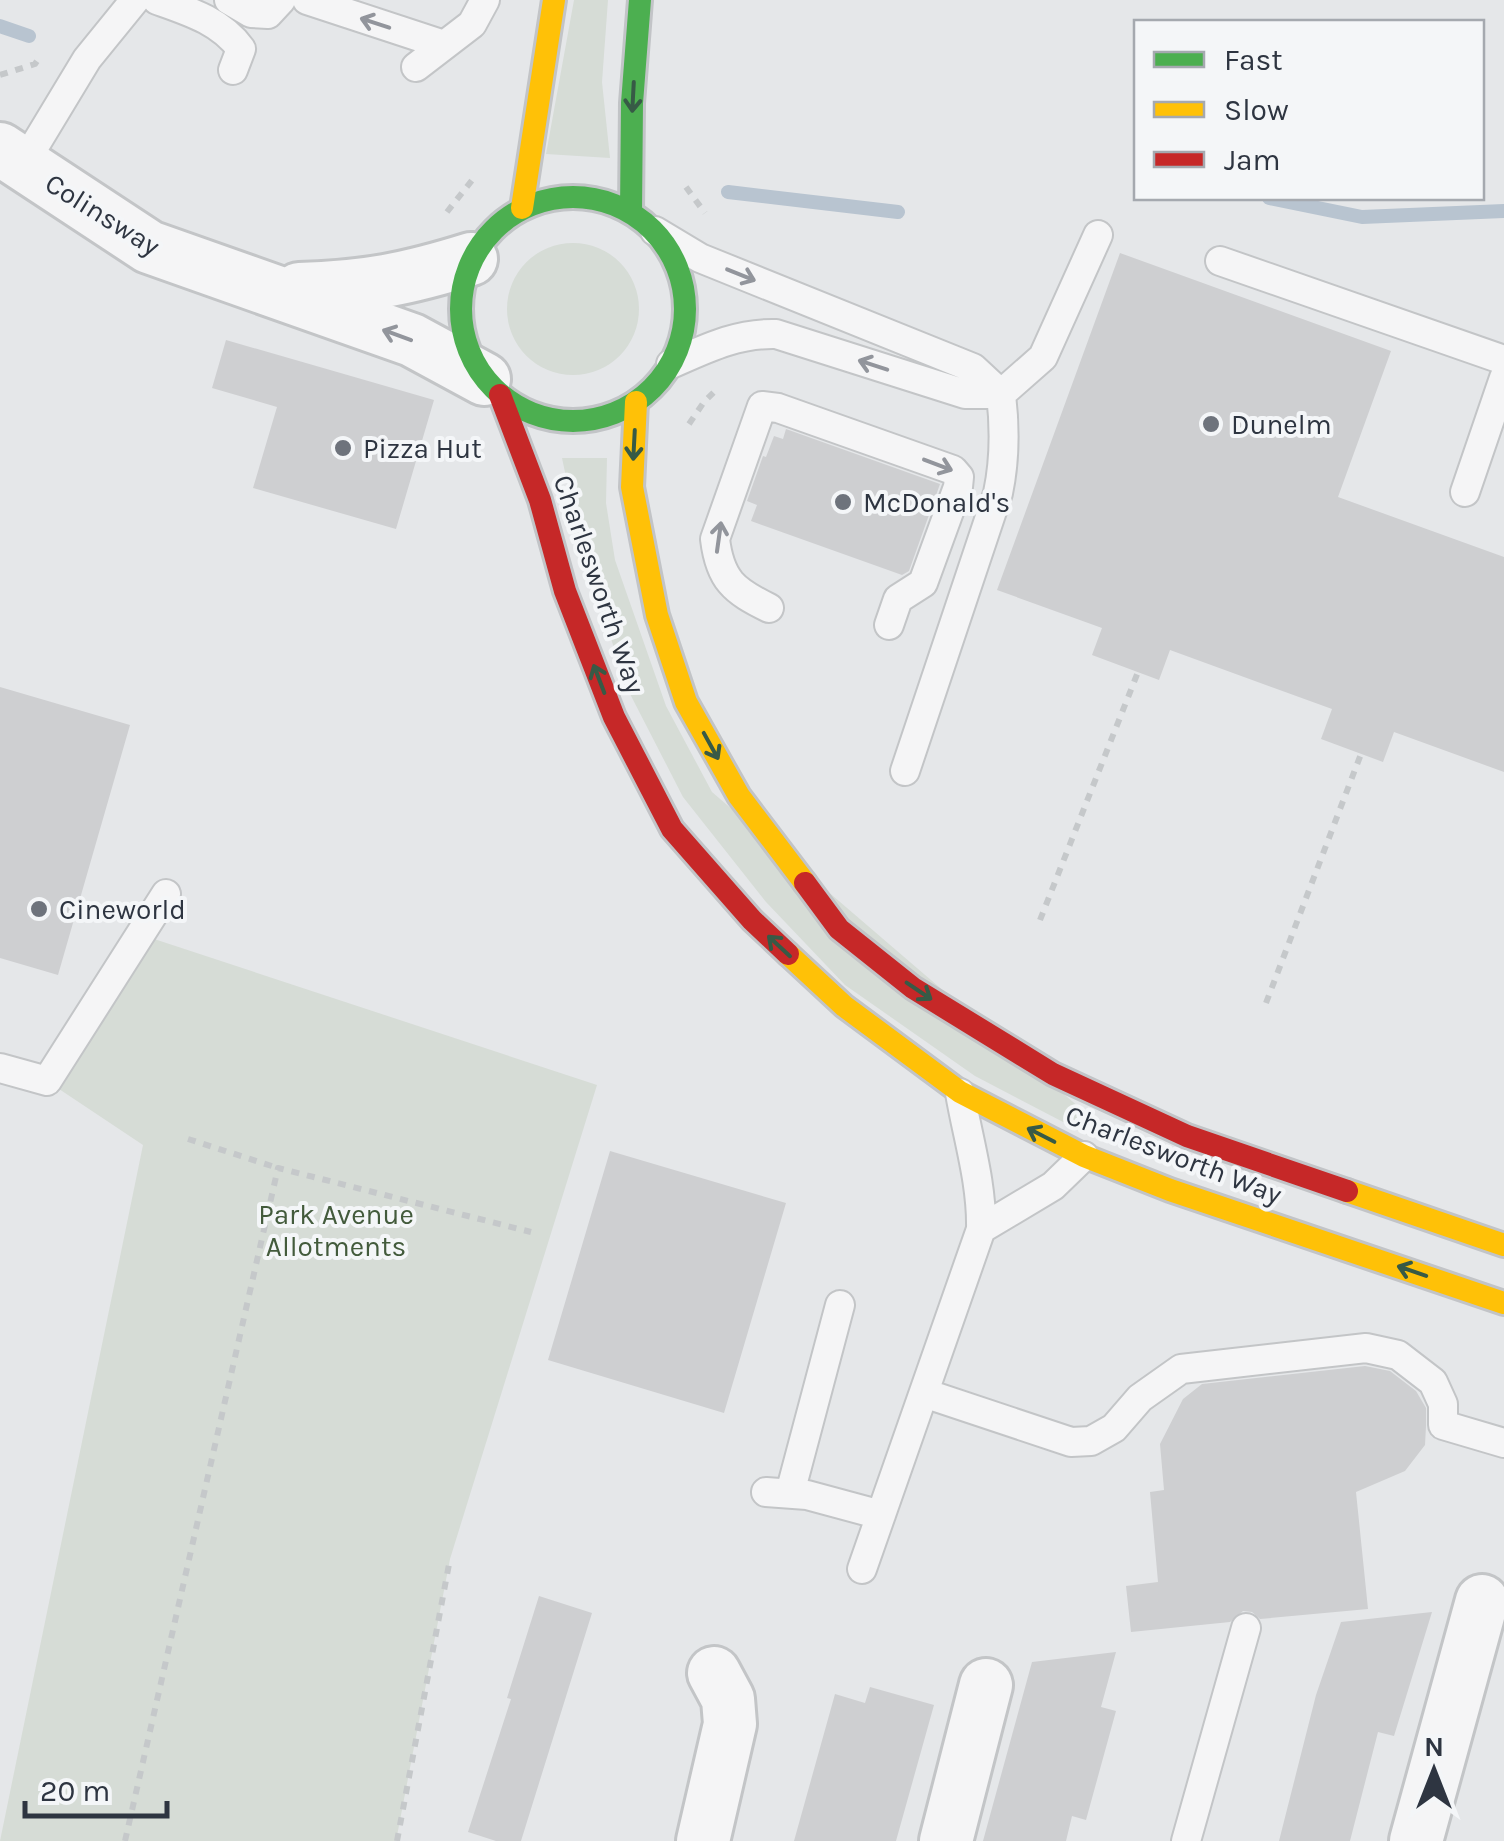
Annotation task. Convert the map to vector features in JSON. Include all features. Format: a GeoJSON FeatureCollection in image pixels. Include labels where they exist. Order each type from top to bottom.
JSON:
{"type":"FeatureCollection","features":[{"type":"Feature","properties":{"kind":"main road"},"geometry":{"type":"LineString","coordinates":[[522,208],[554,0]]}},
{"type":"Feature","properties":{"kind":"main road"},"geometry":{"type":"LineString","coordinates":[[631,212],[632,103],[640,0]]}},
{"type":"Feature","properties":{"kind":"main road"},"geometry":{"type":"LineString","coordinates":[[558,196],[595,198],[631,212],[655,231],[673,255],[683,282],[686,310],[682,338],[672,364],[636,402],[603,418],[566,422],[531,414],[492,387],[476,367],[462,332],[460,294],[471,259],[492,229],[522,208],[558,196]]}},
{"type":"Feature","properties":{"kind":"main road","name":"Charlesworth Way"},"geometry":{"type":"LineString","coordinates":[[492,387],[540,500],[566,591],[614,716],[672,829],[752,920],[844,1006],[960,1092],[1084,1156],[1170,1190],[1504,1303]]}},
{"type":"Feature","properties":{"kind":"main road","name":"Charlesworth Way"},"geometry":{"type":"LineString","coordinates":[[636,402],[632,487],[657,615],[686,702],[738,796],[839,929],[912,988],[1052,1074],[1187,1136],[1504,1245]]}},
{"type":"Feature","properties":{"kind":"street","name":"Colinsway"},"geometry":{"type":"LineString","coordinates":[[12,157],[149,247],[412,340],[492,387]]}},
{"type":"Feature","properties":{"kind":"street","name":"Colinsway"},"geometry":{"type":"LineString","coordinates":[[267,290],[356,287],[408,279],[471,259]]}},
{"type":"Feature","properties":{"kind":"street"},"geometry":{"type":"LineString","coordinates":[[1416,1841],[1482,1602]]}},
{"type":"Feature","properties":{"kind":"street"},"geometry":{"type":"LineString","coordinates":[[703,1841],[730,1724],[728,1700],[714,1673]]}},
{"type":"Feature","properties":{"kind":"street"},"geometry":{"type":"LineString","coordinates":[[946,1841],[986,1685]]}},
{"type":"Feature","properties":{"kind":"lane"},"geometry":{"type":"LineString","coordinates":[[12,157],[135,0]]}},
{"type":"Feature","properties":{"kind":"lane"},"geometry":{"type":"LineString","coordinates":[[157,0],[229,32],[240,49],[232,70]]}},
{"type":"Feature","properties":{"kind":"lane"},"geometry":{"type":"LineString","coordinates":[[229,0],[251,13],[268,14],[280,0]]}},
{"type":"Feature","properties":{"kind":"lane"},"geometry":{"type":"LineString","coordinates":[[307,0],[444,45]]}},
{"type":"Feature","properties":{"kind":"lane"},"geometry":{"type":"LineString","coordinates":[[416,66],[472,24],[485,0]]}},
{"type":"Feature","properties":{"kind":"lane"},"geometry":{"type":"LineString","coordinates":[[655,231],[700,258],[973,368],[1002,394],[1004,467],[998,494],[905,772]]}},
{"type":"Feature","properties":{"kind":"lane"},"geometry":{"type":"LineString","coordinates":[[672,364],[721,341],[752,334],[776,334],[964,394],[1002,394],[1043,357],[1098,235]]}},
{"type":"Feature","properties":{"kind":"lane"},"geometry":{"type":"LineString","coordinates":[[1220,261],[1504,360]]}},
{"type":"Feature","properties":{"kind":"lane"},"geometry":{"type":"LineString","coordinates":[[1465,492],[1504,378]]}},
{"type":"Feature","properties":{"kind":"lane"},"geometry":{"type":"LineString","coordinates":[[769,608],[728,583],[717,557],[716,539],[762,406],[778,408],[953,470],[960,477],[922,583],[898,599],[890,625]]}},
{"type":"Feature","properties":{"kind":"lane"},"geometry":{"type":"LineString","coordinates":[[0,1068],[47,1081],[166,894]]}},
{"type":"Feature","properties":{"kind":"lane"},"geometry":{"type":"LineString","coordinates":[[862,1569],[981,1230],[981,1185],[971,1156],[960,1092]]}},
{"type":"Feature","properties":{"kind":"lane"},"geometry":{"type":"LineString","coordinates":[[981,1230],[1052,1186],[1084,1156]]}},
{"type":"Feature","properties":{"kind":"lane"},"geometry":{"type":"LineString","coordinates":[[840,1305],[778,1492],[881,1514]]}},
{"type":"Feature","properties":{"kind":"lane"},"geometry":{"type":"LineString","coordinates":[[924,1393],[1070,1442],[1091,1440],[1114,1428],[1140,1398],[1181,1369],[1366,1348],[1398,1355],[1433,1382],[1443,1404],[1443,1424],[1504,1443]]}},
{"type":"Feature","properties":{"kind":"lane"},"geometry":{"type":"LineString","coordinates":[[1186,1841],[1246,1628]]}},
{"type":"Feature","properties":{"kind":"path"},"geometry":{"type":"LineString","coordinates":[[0,75],[35,64],[46,48]]}},
{"type":"Feature","properties":{"kind":"path"},"geometry":{"type":"LineString","coordinates":[[408,279],[405,246],[438,223],[471,183],[478,166]]}},
{"type":"Feature","properties":{"kind":"path"},"geometry":{"type":"LineString","coordinates":[[1040,920],[1138,672]]}},
{"type":"Feature","properties":{"kind":"path"},"geometry":{"type":"LineString","coordinates":[[1266,1003],[1362,754]]}},
{"type":"Feature","properties":{"kind":"path"},"geometry":{"type":"LineString","coordinates":[[188,1139],[278,1168],[532,1232]]}},
{"type":"Feature","properties":{"kind":"path"},"geometry":{"type":"LineString","coordinates":[[125,1841],[278,1168]]}},
{"type":"Feature","properties":{"kind":"path"},"geometry":{"type":"LineString","coordinates":[[396,1841],[450,1559]]}},
{"type":"Feature","properties":{"kind":"green space"},"geometry":{"type":"Polygon","coordinates":[[[574,0],[608,0],[602,82],[610,158],[546,154],[574,0]]]}},
{"type":"Feature","properties":{"kind":"green space"},"geometry":{"type":"Polygon","coordinates":[[[573,243],[598,248],[620,262],[634,284],[639,309],[634,334],[620,356],[598,370],[573,375],[548,370],[526,356],[512,334],[507,309],[512,284],[526,262],[548,248],[573,243]]]}},
{"type":"Feature","properties":{"kind":"green space"},"geometry":{"type":"Polygon","coordinates":[[[562,458],[607,458],[606,503],[615,560],[666,706],[712,792],[1101,1126],[1090,1136],[975,1076],[845,985],[766,902],[683,797],[628,690],[581,548],[562,458]]]}},
{"type":"Feature","properties":{"kind":"green space","name":"Park Avenue Allotments"},"geometry":{"type":"Polygon","coordinates":[[[142,935],[597,1085],[450,1559],[396,1841],[0,1841],[143,1145],[47,1081],[142,935]]]}},
{"type":"Feature","properties":{"kind":"building","name":"Dunelm"},"geometry":{"type":"Polygon","coordinates":[[[1120,253],[1391,351],[1338,497],[1504,557],[1504,772],[1394,732],[1383,762],[1321,739],[1332,709],[1170,650],[1159,680],[1092,655],[1102,628],[997,590],[1120,253]]]}},
{"type":"Feature","properties":{"kind":"building","name":"Pizza Hut"},"geometry":{"type":"Polygon","coordinates":[[[226,340],[434,400],[396,529],[253,488],[277,407],[212,388],[226,340]]]}},
{"type":"Feature","properties":{"kind":"building","name":"McDonald's"},"geometry":{"type":"Polygon","coordinates":[[[786,429],[940,484],[909,571],[902,575],[751,521],[757,505],[747,501],[763,456],[766,457],[774,436],[783,439],[786,429]]]}},
{"type":"Feature","properties":{"kind":"building"},"geometry":{"type":"Polygon","coordinates":[[[0,687],[130,725],[58,975],[0,958],[0,687]]]}},
{"type":"Feature","properties":{"kind":"building"},"geometry":{"type":"Polygon","coordinates":[[[610,1151],[786,1203],[724,1413],[548,1360],[610,1151]]]}},
{"type":"Feature","properties":{"kind":"building"},"geometry":{"type":"Polygon","coordinates":[[[1365,1366],[1390,1371],[1416,1391],[1426,1408],[1425,1445],[1405,1471],[1356,1492],[1368,1609],[1260,1619],[1243,1611],[1230,1622],[1131,1632],[1126,1586],[1158,1582],[1150,1492],[1164,1490],[1160,1444],[1183,1399],[1202,1384],[1365,1366]]]}},
{"type":"Feature","properties":{"kind":"building"},"geometry":{"type":"Polygon","coordinates":[[[539,1596],[592,1613],[521,1841],[496,1841],[468,1832],[539,1596]]]}},
{"type":"Feature","properties":{"kind":"building"},"geometry":{"type":"Polygon","coordinates":[[[1432,1612],[1394,1736],[1378,1732],[1350,1841],[1279,1841],[1316,1695],[1341,1622],[1432,1612]]]}},
{"type":"Feature","properties":{"kind":"building"},"geometry":{"type":"Polygon","coordinates":[[[1116,1652],[1101,1707],[1116,1711],[1086,1820],[1072,1816],[1066,1841],[983,1841],[1032,1662],[1116,1652]]]}},
{"type":"Feature","properties":{"kind":"building"},"geometry":{"type":"Polygon","coordinates":[[[870,1687],[934,1705],[896,1841],[794,1841],[835,1694],[865,1703],[870,1687]]]}},
{"type":"Feature","properties":{"kind":"waterway"},"geometry":{"type":"LineString","coordinates":[[0,26],[29,36]]}},
{"type":"Feature","properties":{"kind":"waterway"},"geometry":{"type":"LineString","coordinates":[[728,192],[898,212]]}},
{"type":"Feature","properties":{"kind":"waterway"},"geometry":{"type":"LineString","coordinates":[[1279,200],[1362,217],[1504,211]]}},
{"type":"Feature","properties":{"kind":"traffic: fast"},"geometry":{"type":"LineString","coordinates":[[631,212],[632,103],[640,0]]}},
{"type":"Feature","properties":{"kind":"traffic: fast"},"geometry":{"type":"LineString","coordinates":[[573,197],[616,205],[652,230],[677,266],[685,309],[677,352],[652,388],[616,413],[573,421],[530,413],[494,388],[469,352],[461,309],[469,266],[494,230],[530,205],[573,197]]}},
{"type":"Feature","properties":{"kind":"traffic: slow"},"geometry":{"type":"LineString","coordinates":[[522,208],[554,0]]}},
{"type":"Feature","properties":{"kind":"traffic: slow"},"geometry":{"type":"LineString","coordinates":[[636,402],[632,487],[657,615],[686,702],[739,796],[805,883]]}},
{"type":"Feature","properties":{"kind":"traffic: slow"},"geometry":{"type":"LineString","coordinates":[[788,954],[844,1006],[960,1092],[1084,1156],[1170,1190],[1504,1303]]}},
{"type":"Feature","properties":{"kind":"traffic: slow"},"geometry":{"type":"LineString","coordinates":[[1347,1191],[1504,1245]]}},
{"type":"Feature","properties":{"kind":"traffic: jam"},"geometry":{"type":"LineString","coordinates":[[500,395],[540,500],[565,591],[614,717],[672,829],[752,920],[788,954]]}},
{"type":"Feature","properties":{"kind":"traffic: jam"},"geometry":{"type":"LineString","coordinates":[[805,883],[839,929],[913,988],[1053,1074],[1187,1136],[1347,1191]]}},
{"type":"Feature","properties":{"kind":"place","name":"Dunelm"},"geometry":{"type":"Point","coordinates":[1211,424]}},
{"type":"Feature","properties":{"kind":"place","name":"Pizza Hut"},"geometry":{"type":"Point","coordinates":[343,448]}},
{"type":"Feature","properties":{"kind":"place","name":"McDonald's"},"geometry":{"type":"Point","coordinates":[843,502]}},
{"type":"Feature","properties":{"kind":"place","name":"Cineworld"},"geometry":{"type":"Point","coordinates":[39,909]}}]}
